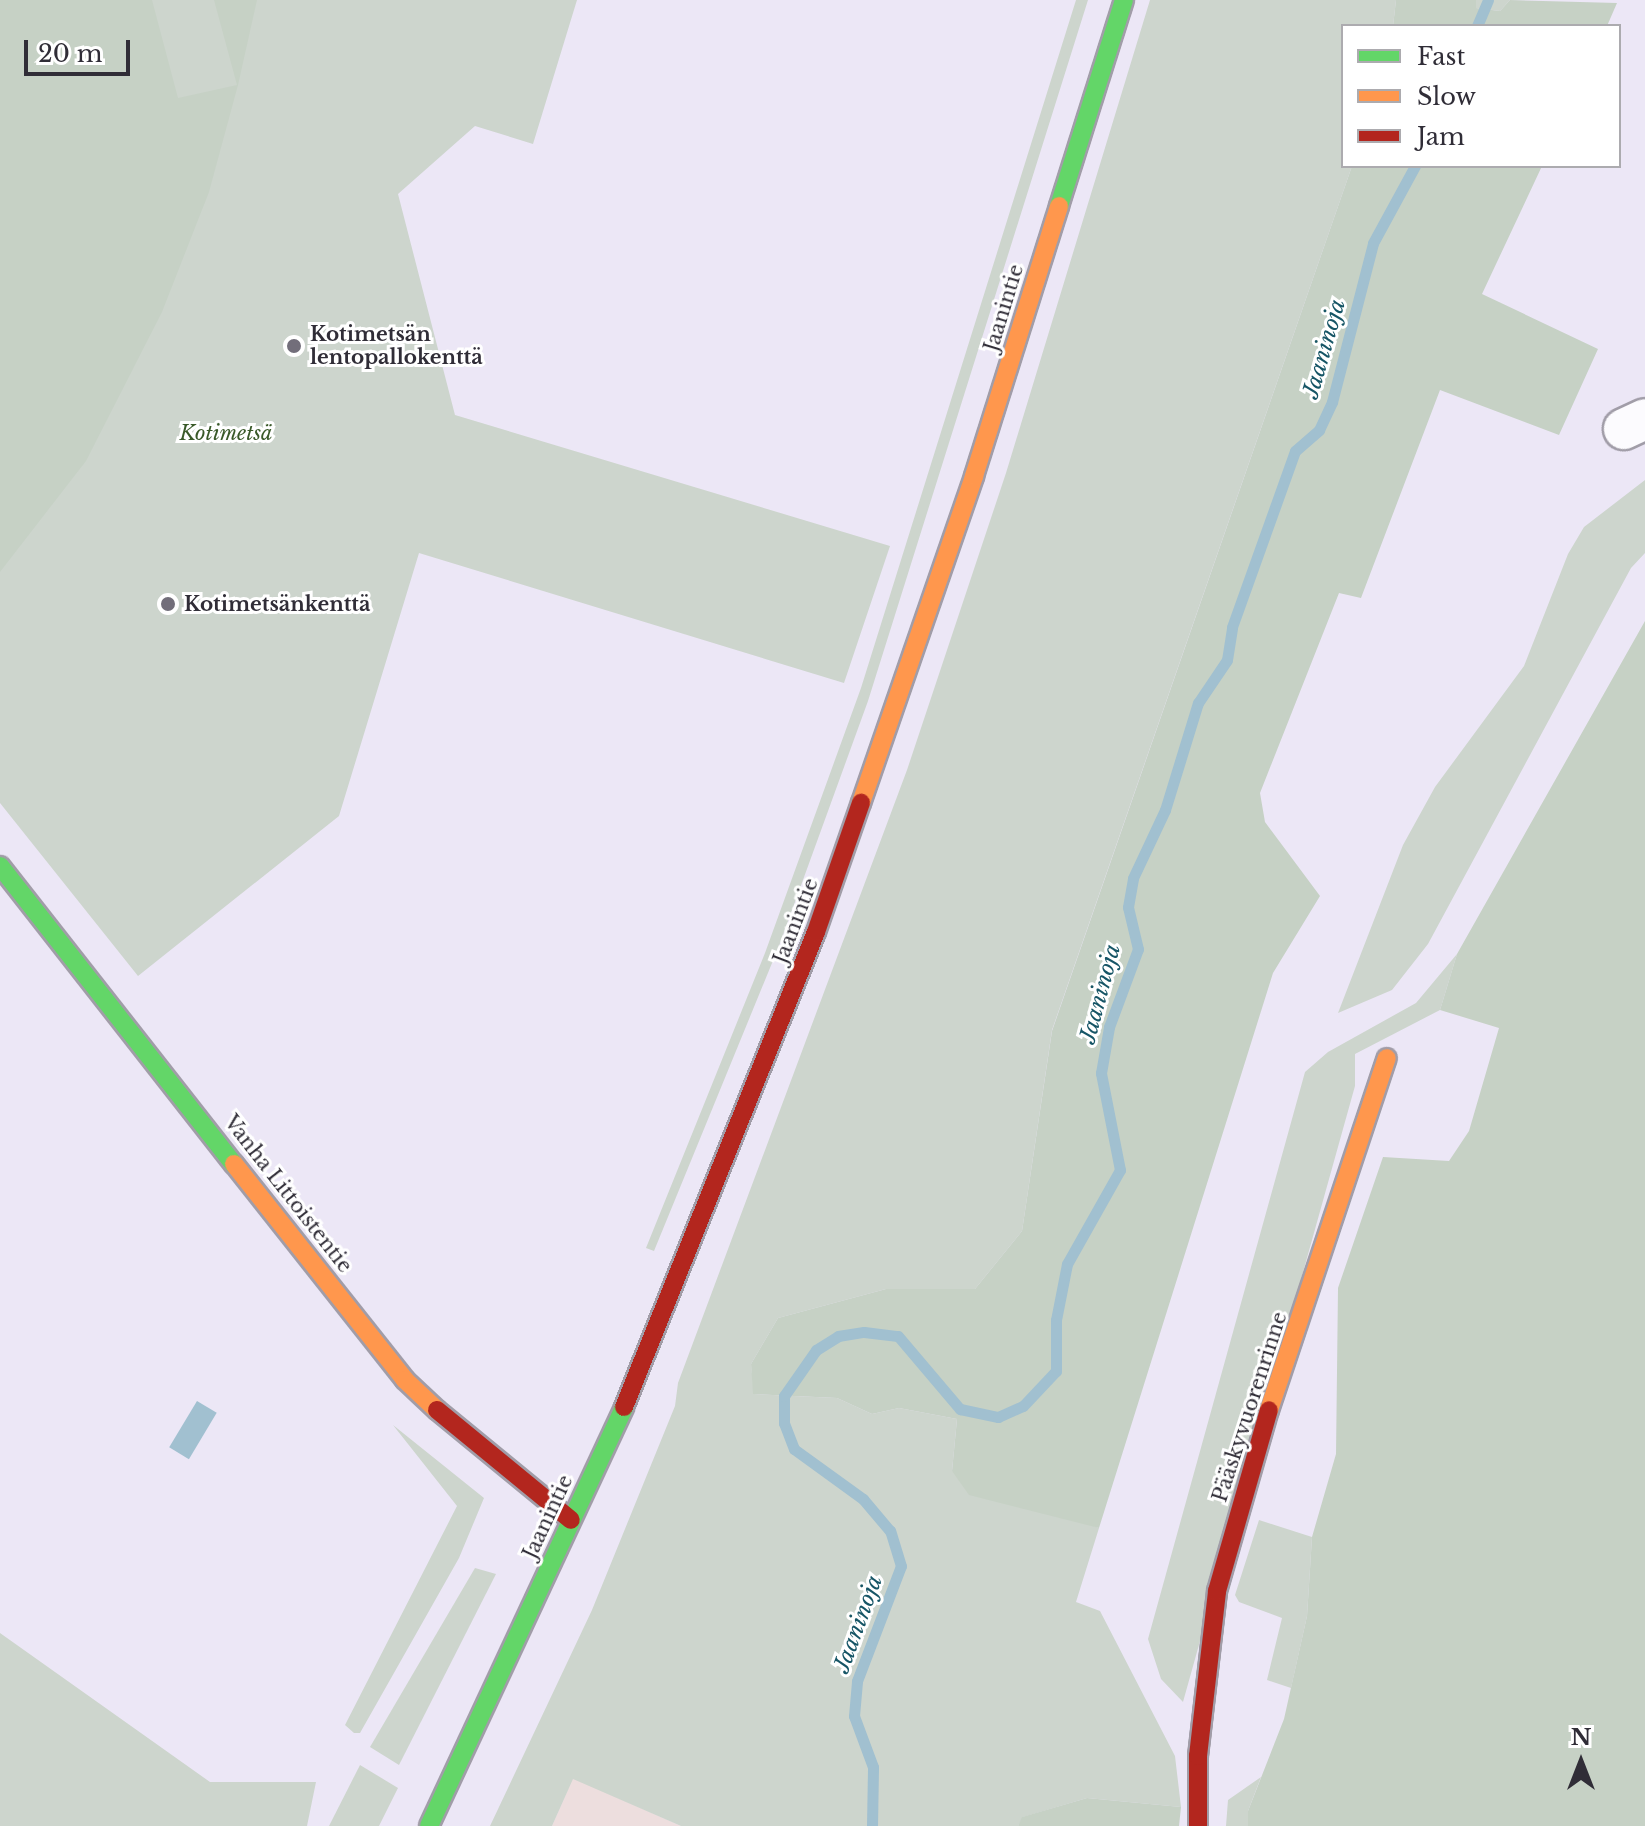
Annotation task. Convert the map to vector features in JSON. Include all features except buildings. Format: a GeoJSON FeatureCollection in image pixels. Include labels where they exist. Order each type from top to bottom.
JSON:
{"type":"FeatureCollection","features":[{"type":"Feature","properties":{"kind":"main road","name":"Jaanintie"},"geometry":{"type":"LineString","coordinates":[[429,1826],[571,1520],[722,1176],[879,763],[1124,0]]}},
{"type":"Feature","properties":{"kind":"main road","name":"Vanha Littoistentie"},"geometry":{"type":"LineString","coordinates":[[0,866],[405,1380],[463,1434],[571,1520]]}},
{"type":"Feature","properties":{"kind":"main road","name":"Pääskyvuorenrinne"},"geometry":{"type":"LineString","coordinates":[[1198,1826],[1198,1756],[1217,1591],[1254,1455],[1387,1058]]}},
{"type":"Feature","properties":{"kind":"shaded area"},"geometry":{"type":"Polygon","coordinates":[[[0,0],[152,0],[178,98],[237,85],[214,0],[257,0],[238,85],[209,192],[162,312],[86,461],[0,572],[0,0]]]}},
{"type":"Feature","properties":{"kind":"shaded area"},"geometry":{"type":"Polygon","coordinates":[[[1396,0],[1476,0],[1476,8],[1500,11],[1510,0],[1617,3],[1608,24],[1393,24],[1396,0]]]}},
{"type":"Feature","properties":{"kind":"shaded area"},"geometry":{"type":"Polygon","coordinates":[[[1351,168],[1541,168],[1482,294],[1598,349],[1559,435],[1440,390],[1361,598],[1339,593],[1260,793],[1265,822],[1320,896],[1273,973],[1099,1528],[969,1495],[952,1471],[957,1419],[899,1408],[872,1414],[837,1398],[753,1394],[751,1364],[778,1318],[886,1289],[975,1289],[1022,1231],[1052,1031],[1351,168]]]}},
{"type":"Feature","properties":{"kind":"shaded area"},"geometry":{"type":"Polygon","coordinates":[[[1645,621],[1645,1826],[1248,1826],[1248,1811],[1284,1719],[1307,1616],[1312,1537],[1336,1454],[1338,1288],[1383,1157],[1449,1161],[1469,1131],[1499,1028],[1440,1010],[1457,954],[1645,621]]]}},
{"type":"Feature","properties":{"kind":"shaded area"},"geometry":{"type":"Polygon","coordinates":[[[573,1778],[681,1826],[552,1826],[573,1778]]]}},
{"type":"Feature","properties":{"kind":"shaded area"},"geometry":{"type":"Polygon","coordinates":[[[1087,1798],[1181,1807],[1179,1826],[1018,1826],[1022,1817],[1087,1798]]]}},
{"type":"Feature","properties":{"kind":"green space","name":"Kotimetsä"},"geometry":{"type":"Polygon","coordinates":[[[0,0],[577,0],[533,144],[475,126],[398,194],[455,415],[890,546],[844,683],[419,553],[339,816],[138,976],[0,803],[0,0]]]}},
{"type":"Feature","properties":{"kind":"green space"},"geometry":{"type":"Polygon","coordinates":[[[1076,0],[1088,0],[868,701],[779,946],[654,1251],[646,1248],[765,953],[861,688],[1076,0]]]}},
{"type":"Feature","properties":{"kind":"green space"},"geometry":{"type":"Polygon","coordinates":[[[1150,0],[1396,0],[1393,24],[1341,24],[1341,168],[1351,168],[1052,1030],[1022,1231],[975,1289],[886,1289],[778,1318],[751,1364],[754,1394],[837,1398],[872,1414],[899,1408],[957,1419],[952,1471],[1099,1528],[1076,1602],[1100,1611],[1175,1756],[1181,1807],[1087,1798],[1023,1817],[1018,1826],[681,1826],[573,1779],[552,1826],[490,1826],[592,1610],[675,1406],[678,1383],[907,770],[1006,473],[1150,0]]]}},
{"type":"Feature","properties":{"kind":"green space"},"geometry":{"type":"Polygon","coordinates":[[[1476,0],[1510,0],[1500,11],[1476,8],[1476,0]]]}},
{"type":"Feature","properties":{"kind":"green space"},"geometry":{"type":"Polygon","coordinates":[[[1645,480],[1645,553],[1631,568],[1428,944],[1392,990],[1338,1013],[1403,845],[1435,787],[1524,666],[1568,554],[1584,527],[1645,480]]]}},
{"type":"Feature","properties":{"kind":"green space"},"geometry":{"type":"Polygon","coordinates":[[[1457,954],[1440,1010],[1355,1054],[1355,1086],[1183,1702],[1161,1679],[1148,1639],[1305,1072],[1328,1052],[1416,1003],[1457,954]]]}},
{"type":"Feature","properties":{"kind":"green space"},"geometry":{"type":"Polygon","coordinates":[[[393,1425],[484,1498],[459,1558],[360,1733],[354,1733],[345,1725],[457,1506],[393,1425]]]}},
{"type":"Feature","properties":{"kind":"green space"},"geometry":{"type":"Polygon","coordinates":[[[1259,1520],[1312,1537],[1307,1616],[1291,1688],[1267,1680],[1282,1618],[1239,1602],[1235,1595],[1259,1520]]]}},
{"type":"Feature","properties":{"kind":"green space"},"geometry":{"type":"Polygon","coordinates":[[[475,1568],[496,1574],[399,1765],[370,1747],[475,1568]]]}},
{"type":"Feature","properties":{"kind":"green space"},"geometry":{"type":"Polygon","coordinates":[[[0,1633],[210,1782],[316,1782],[307,1826],[0,1826],[0,1633]]]}},
{"type":"Feature","properties":{"kind":"green space"},"geometry":{"type":"Polygon","coordinates":[[[360,1765],[398,1788],[379,1826],[329,1826],[360,1765]]]}},
{"type":"Feature","properties":{"kind":"green space"},"geometry":{"type":"Polygon","coordinates":[[[1261,1777],[1248,1811],[1248,1826],[1226,1826],[1228,1800],[1261,1777]]]}},
{"type":"Feature","properties":{"kind":"water"},"geometry":{"type":"Polygon","coordinates":[[[197,1401],[217,1413],[189,1459],[169,1447],[197,1401]]]}},
{"type":"Feature","properties":{"kind":"waterway","name":"Jaaninoja"},"geometry":{"type":"LineString","coordinates":[[1478,24],[1488,0]]}},
{"type":"Feature","properties":{"kind":"waterway","name":"Jaaninoja"},"geometry":{"type":"LineString","coordinates":[[872,1826],[873,1767],[854,1716],[857,1681],[901,1566],[890,1531],[863,1499],[794,1449],[784,1423],[784,1396],[816,1350],[838,1336],[864,1332],[898,1336],[960,1409],[998,1417],[1023,1406],[1056,1371],[1056,1320],[1067,1264],[1120,1170],[1101,1073],[1109,1027],[1138,949],[1128,907],[1133,878],[1165,810],[1198,703],[1227,660],[1232,627],[1295,451],[1319,430],[1332,402],[1373,243],[1414,168]]}},
{"type":"Feature","properties":{"kind":"traffic: fast"},"geometry":{"type":"LineString","coordinates":[[1059,206],[1124,0]]}},
{"type":"Feature","properties":{"kind":"traffic: fast"},"geometry":{"type":"LineString","coordinates":[[0,866],[234,1164]]}},
{"type":"Feature","properties":{"kind":"traffic: fast"},"geometry":{"type":"LineString","coordinates":[[429,1826],[624,1407]]}},
{"type":"Feature","properties":{"kind":"traffic: slow"},"geometry":{"type":"LineString","coordinates":[[861,803],[974,476],[1059,206]]}},
{"type":"Feature","properties":{"kind":"traffic: slow"},"geometry":{"type":"LineString","coordinates":[[1269,1410],[1387,1058]]}},
{"type":"Feature","properties":{"kind":"traffic: slow"},"geometry":{"type":"LineString","coordinates":[[234,1164],[405,1380],[437,1410]]}},
{"type":"Feature","properties":{"kind":"traffic: jam"},"geometry":{"type":"LineString","coordinates":[[624,1407],[816,932],[861,803]]}},
{"type":"Feature","properties":{"kind":"traffic: jam"},"geometry":{"type":"LineString","coordinates":[[437,1410],[571,1520]]}},
{"type":"Feature","properties":{"kind":"traffic: jam"},"geometry":{"type":"LineString","coordinates":[[1198,1826],[1198,1756],[1217,1591],[1269,1410]]}},
{"type":"Feature","properties":{"kind":"place","name":"Kotimetsän lentopallokenttä"},"geometry":{"type":"Point","coordinates":[294,346]}},
{"type":"Feature","properties":{"kind":"place","name":"Kotimetsänkenttä"},"geometry":{"type":"Point","coordinates":[168,604]}}]}
